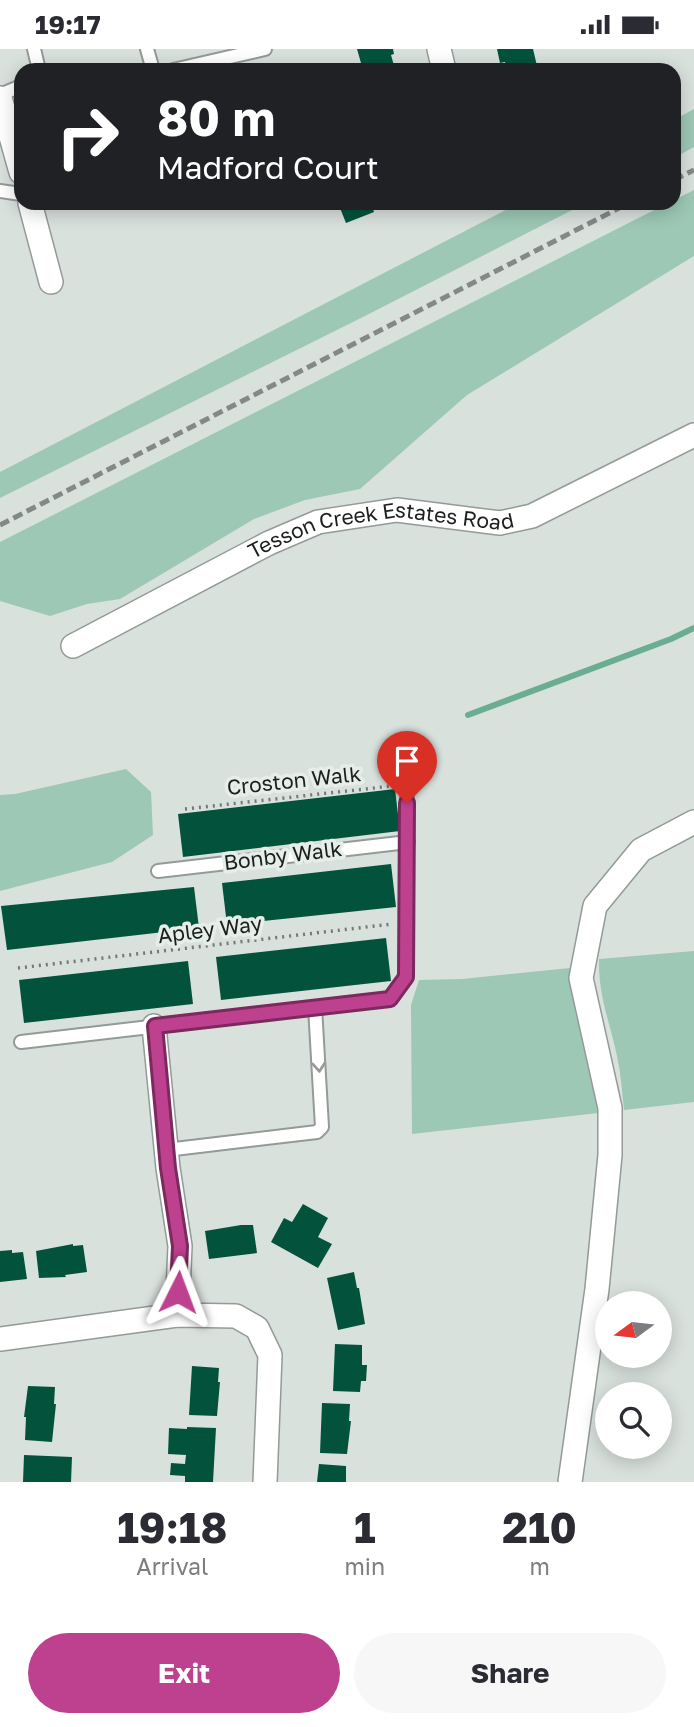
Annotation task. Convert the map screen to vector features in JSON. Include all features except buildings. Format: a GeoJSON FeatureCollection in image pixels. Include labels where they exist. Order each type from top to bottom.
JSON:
{"type":"FeatureCollection","features":[{"type":"Feature","properties":{"kind":"street"},"geometry":{"type":"LineString","coordinates":[[0,97],[14,147]]}},
{"type":"Feature","properties":{"kind":"street"},"geometry":{"type":"LineString","coordinates":[[32,210],[51,282]]}},
{"type":"Feature","properties":{"kind":"street","name":"Tesson Creek Estates Road"},"geometry":{"type":"LineString","coordinates":[[73,646],[269,543],[318,522],[397,510],[500,523],[532,516],[694,435]]}},
{"type":"Feature","properties":{"kind":"street"},"geometry":{"type":"LineString","coordinates":[[570,1482],[597,1289],[610,1155],[610,1108],[581,978],[595,906],[641,850],[694,823]]}},
{"type":"Feature","properties":{"kind":"street"},"geometry":{"type":"LineString","coordinates":[[155,1026],[166,1150],[180,1246],[177,1315]]}},
{"type":"Feature","properties":{"kind":"street"},"geometry":{"type":"LineString","coordinates":[[0,1339],[177,1315],[236,1316],[257,1328],[270,1355],[265,1482]]}},
{"type":"Feature","properties":{"kind":"lane"},"geometry":{"type":"LineString","coordinates":[[204,63],[265,49]]}},
{"type":"Feature","properties":{"kind":"lane"},"geometry":{"type":"LineString","coordinates":[[21,1042],[390,999],[406,977],[407,784]]}},
{"type":"Feature","properties":{"kind":"lane","name":"Bonby Walk"},"geometry":{"type":"LineString","coordinates":[[158,871],[408,842]]}},
{"type":"Feature","properties":{"kind":"lane"},"geometry":{"type":"LineString","coordinates":[[166,1150],[317,1132],[322,1127],[315,1007]]}},
{"type":"Feature","properties":{"kind":"path","name":"Croston Walk"},"geometry":{"type":"LineString","coordinates":[[185,809],[407,784]]}},
{"type":"Feature","properties":{"kind":"path","name":"Apley Way"},"geometry":{"type":"LineString","coordinates":[[18,968],[406,922]]}},
{"type":"Feature","properties":{"kind":"green space"},"geometry":{"type":"Polygon","coordinates":[[[694,109],[694,147],[681,154],[681,116],[694,109]]]}},
{"type":"Feature","properties":{"kind":"green space"},"geometry":{"type":"Polygon","coordinates":[[[694,190],[694,256],[467,395],[360,489],[305,500],[254,519],[120,599],[87,604],[50,616],[0,601],[0,542],[654,210],[681,210],[681,196],[694,190]]]}},
{"type":"Feature","properties":{"kind":"green space"},"geometry":{"type":"Polygon","coordinates":[[[505,210],[572,210],[0,498],[0,472],[505,210]]]}},
{"type":"Feature","properties":{"kind":"green space"},"geometry":{"type":"Polygon","coordinates":[[[126,769],[151,792],[153,835],[112,862],[0,891],[0,795],[126,769]]]}},
{"type":"Feature","properties":{"kind":"green space"},"geometry":{"type":"Polygon","coordinates":[[[694,951],[694,1102],[624,1110],[618,1063],[600,985],[599,959],[694,951]]]}},
{"type":"Feature","properties":{"kind":"green space"},"geometry":{"type":"Polygon","coordinates":[[[570,968],[576,1015],[596,1086],[598,1113],[412,1134],[411,1005],[419,980],[462,979],[570,968]]]}},
{"type":"Feature","properties":{"kind":"waterway"},"geometry":{"type":"LineString","coordinates":[[468,715],[694,628]]}},
{"type":"Feature","properties":{"kind":"railway"},"geometry":{"type":"LineString","coordinates":[[681,176],[694,170]]}},
{"type":"Feature","properties":{"kind":"railway"},"geometry":{"type":"LineString","coordinates":[[0,525],[615,210]]}},
{"type":"Feature","properties":{"kind":"route"},"geometry":{"type":"LineString","coordinates":[[178,1292],[180,1246],[168,1168],[155,1026],[390,999],[406,977],[407,803]]}}]}
